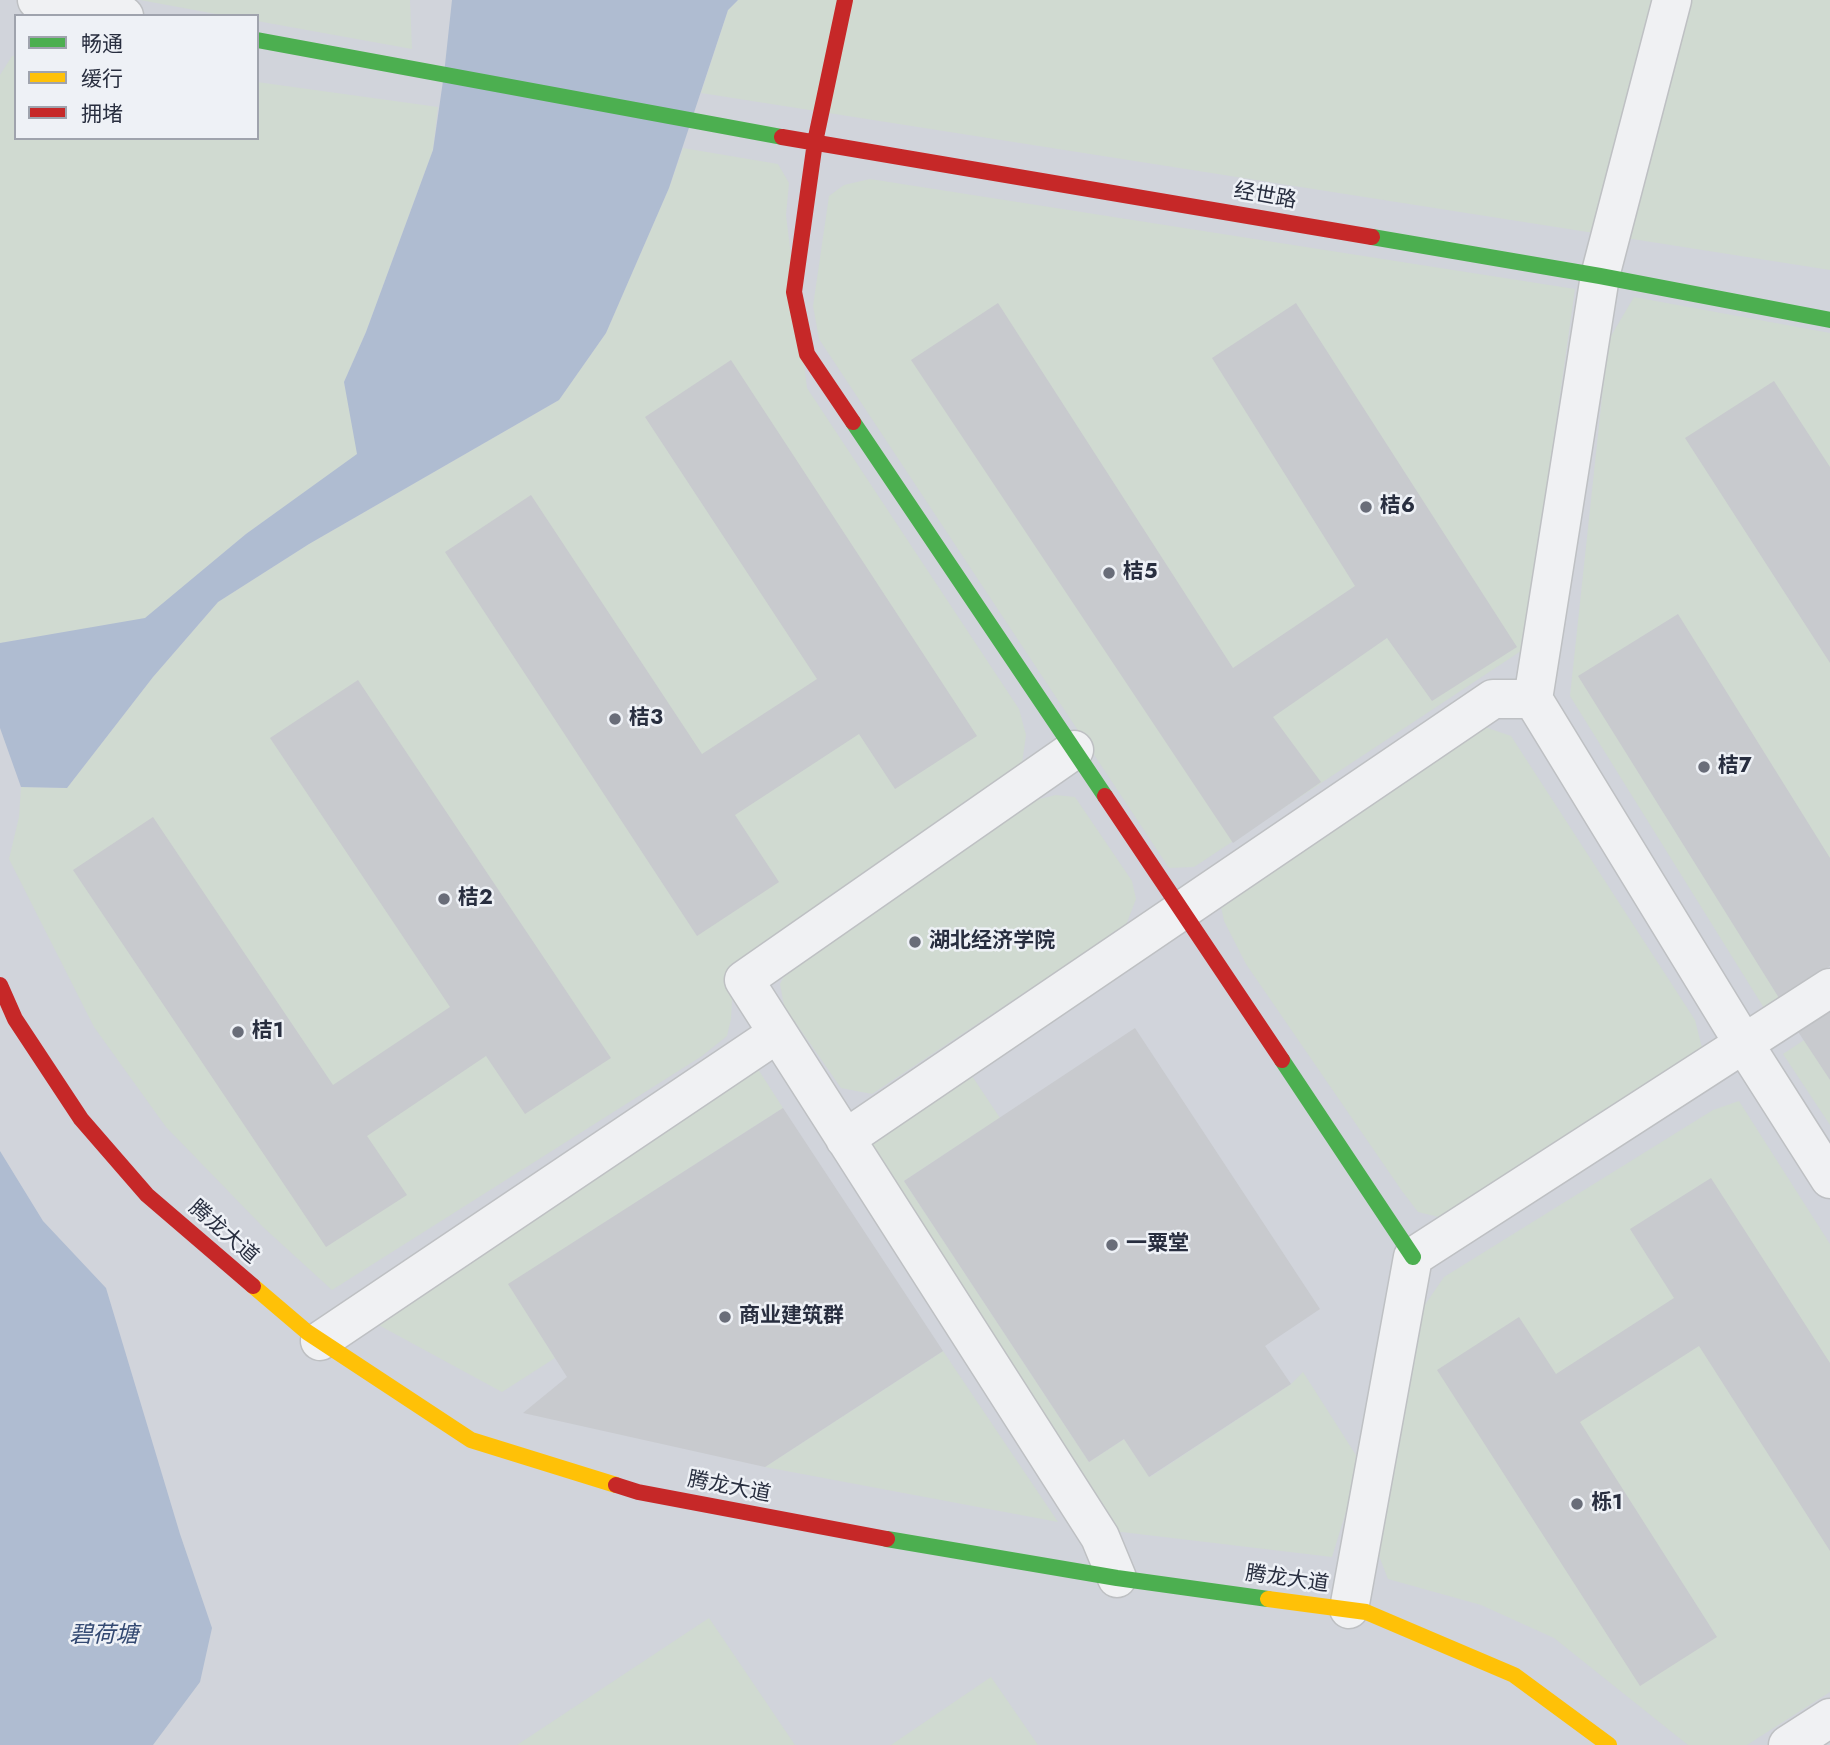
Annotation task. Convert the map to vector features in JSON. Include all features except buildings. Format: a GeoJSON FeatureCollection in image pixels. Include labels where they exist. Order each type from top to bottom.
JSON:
{"type":"FeatureCollection","features":[{"type":"Feature","properties":{"kind":"street"},"geometry":{"type":"LineString","coordinates":[[37,0],[113,14]]}},
{"type":"Feature","properties":{"kind":"street"},"geometry":{"type":"LineString","coordinates":[[845,0],[816,142],[794,292],[807,354],[1413,1257],[1349,1609]]}},
{"type":"Feature","properties":{"kind":"street"},"geometry":{"type":"LineString","coordinates":[[1672,0],[1600,276],[1533,699],[1830,1179]]}},
{"type":"Feature","properties":{"kind":"street","name":"经世路"},"geometry":{"type":"LineString","coordinates":[[259,40],[691,121],[1600,276],[1830,320]]}},
{"type":"Feature","properties":{"kind":"street"},"geometry":{"type":"LineString","coordinates":[[845,1139],[1493,699],[1533,699]]}},
{"type":"Feature","properties":{"kind":"street"},"geometry":{"type":"LineString","coordinates":[[1074,750],[744,980],[1100,1537],[1116,1578]]}},
{"type":"Feature","properties":{"kind":"street","name":"腾龙大道"},"geometry":{"type":"LineString","coordinates":[[0,985],[15,1019],[82,1119],[147,1195],[307,1332],[471,1440],[638,1492],[835,1530],[1116,1578],[1366,1612],[1514,1675],[1609,1745]]}},
{"type":"Feature","properties":{"kind":"street"},"geometry":{"type":"LineString","coordinates":[[1413,1257],[1830,988]]}},
{"type":"Feature","properties":{"kind":"street"},"geometry":{"type":"LineString","coordinates":[[320,1341],[778,1033]]}},
{"type":"Feature","properties":{"kind":"street"},"geometry":{"type":"LineString","coordinates":[[1788,1745],[1830,1718]]}},
{"type":"Feature","properties":{"kind":"shaded area","name":"湖北经济学院"},"geometry":{"type":"Polygon","coordinates":[[[0,0],[1830,0],[1830,1745],[0,1745],[0,0]]]}},
{"type":"Feature","properties":{"kind":"shaded area"},"geometry":{"type":"Polygon","coordinates":[[[140,0],[410,0],[412,49],[259,21],[259,14],[216,14],[140,0]]]}},
{"type":"Feature","properties":{"kind":"shaded area"},"geometry":{"type":"Polygon","coordinates":[[[738,0],[1830,0],[1830,270],[701,93],[728,10],[738,0]]]}},
{"type":"Feature","properties":{"kind":"shaded area"},"geometry":{"type":"Polygon","coordinates":[[[14,56],[14,140],[259,140],[259,82],[438,107],[433,150],[366,332],[344,382],[358,454],[246,534],[145,619],[0,643],[0,75],[14,56]]]}},
{"type":"Feature","properties":{"kind":"shaded area"},"geometry":{"type":"Polygon","coordinates":[[[683,148],[778,164],[789,183],[786,215],[807,388],[1019,709],[1026,735],[1021,771],[734,964],[731,1019],[727,1036],[702,1056],[332,1290],[263,1227],[166,1127],[94,1027],[9,859],[19,817],[21,787],[67,788],[153,677],[218,602],[309,544],[559,400],[606,333],[669,188],[683,148]]]}},
{"type":"Feature","properties":{"kind":"shaded area"},"geometry":{"type":"Polygon","coordinates":[[[870,179],[1575,289],[1524,649],[1194,867],[1169,868],[819,339],[813,306],[829,196],[844,185],[870,179]]]}},
{"type":"Feature","properties":{"kind":"shaded area"},"geometry":{"type":"Polygon","coordinates":[[[1634,297],[1830,333],[1830,965],[1764,1008],[1570,696],[1608,341],[1634,297]]]}},
{"type":"Feature","properties":{"kind":"shaded area"},"geometry":{"type":"Polygon","coordinates":[[[1479,725],[1511,736],[1695,1020],[1702,1048],[1447,1219],[1418,1212],[1402,1191],[1246,964],[1224,921],[1219,897],[1479,725]]]}},
{"type":"Feature","properties":{"kind":"shaded area"},"geometry":{"type":"Polygon","coordinates":[[[1056,795],[1075,797],[1132,881],[1136,899],[1126,925],[872,1094],[841,1088],[784,1006],[780,984],[791,962],[1035,800],[1056,795]]]}},
{"type":"Feature","properties":{"kind":"shaded area"},"geometry":{"type":"Polygon","coordinates":[[[1830,1023],[1830,1125],[1783,1054],[1830,1023]]]}},
{"type":"Feature","properties":{"kind":"shaded area"},"geometry":{"type":"Polygon","coordinates":[[[756,1066],[783,1108],[509,1284],[555,1358],[502,1392],[373,1322],[756,1066]]]}},
{"type":"Feature","properties":{"kind":"shaded area"},"geometry":{"type":"Polygon","coordinates":[[[972,1076],[1000,1118],[904,1181],[1089,1462],[1124,1439],[1150,1477],[1291,1384],[1303,1372],[1361,1463],[1332,1557],[1113,1531],[870,1146],[972,1076]]]}},
{"type":"Feature","properties":{"kind":"shaded area"},"geometry":{"type":"Polygon","coordinates":[[[1739,1101],[1830,1244],[1830,1692],[1747,1745],[1688,1745],[1554,1638],[1481,1605],[1388,1579],[1374,1543],[1422,1309],[1444,1277],[1713,1110],[1739,1101]]]}},
{"type":"Feature","properties":{"kind":"shaded area"},"geometry":{"type":"Polygon","coordinates":[[[943,1351],[1058,1522],[765,1467],[943,1351]]]}},
{"type":"Feature","properties":{"kind":"shaded area"},"geometry":{"type":"Polygon","coordinates":[[[709,1618],[795,1745],[517,1745],[709,1618]]]}},
{"type":"Feature","properties":{"kind":"shaded area"},"geometry":{"type":"Polygon","coordinates":[[[991,1677],[1038,1745],[891,1745],[991,1677]]]}},
{"type":"Feature","properties":{"kind":"water"},"geometry":{"type":"Polygon","coordinates":[[[452,0],[738,0],[728,10],[669,188],[606,333],[559,400],[309,544],[218,602],[153,677],[67,788],[21,787],[0,728],[0,643],[145,618],[246,534],[357,454],[344,382],[366,332],[433,150],[452,0]]]}},
{"type":"Feature","properties":{"kind":"water","name":"碧荷塘"},"geometry":{"type":"Polygon","coordinates":[[[0,1151],[43,1221],[106,1288],[180,1534],[212,1628],[200,1682],[153,1745],[0,1745],[0,1151]]]}},
{"type":"Feature","properties":{"kind":"traffic: fast"},"geometry":{"type":"LineString","coordinates":[[259,40],[782,137]]}},
{"type":"Feature","properties":{"kind":"traffic: fast"},"geometry":{"type":"LineString","coordinates":[[1372,237],[1600,276],[1830,320]]}},
{"type":"Feature","properties":{"kind":"traffic: fast"},"geometry":{"type":"LineString","coordinates":[[853,422],[1105,796]]}},
{"type":"Feature","properties":{"kind":"traffic: fast"},"geometry":{"type":"LineString","coordinates":[[1282,1060],[1413,1257]]}},
{"type":"Feature","properties":{"kind":"traffic: fast"},"geometry":{"type":"LineString","coordinates":[[887,1539],[1117,1578],[1268,1599]]}},
{"type":"Feature","properties":{"kind":"traffic: slow"},"geometry":{"type":"LineString","coordinates":[[253,1286],[307,1332],[471,1440],[616,1485]]}},
{"type":"Feature","properties":{"kind":"traffic: slow"},"geometry":{"type":"LineString","coordinates":[[1268,1599],[1366,1612],[1514,1675],[1609,1745]]}},
{"type":"Feature","properties":{"kind":"traffic: jam"},"geometry":{"type":"LineString","coordinates":[[845,0],[815,142],[794,292],[807,354],[853,422]]}},
{"type":"Feature","properties":{"kind":"traffic: jam"},"geometry":{"type":"LineString","coordinates":[[782,137],[1372,237]]}},
{"type":"Feature","properties":{"kind":"traffic: jam"},"geometry":{"type":"LineString","coordinates":[[1105,796],[1282,1060]]}},
{"type":"Feature","properties":{"kind":"traffic: jam"},"geometry":{"type":"LineString","coordinates":[[0,985],[15,1019],[81,1119],[147,1195],[253,1286]]}},
{"type":"Feature","properties":{"kind":"traffic: jam"},"geometry":{"type":"LineString","coordinates":[[616,1485],[638,1492],[887,1539]]}},
{"type":"Feature","properties":{"kind":"place","name":"桔6"},"geometry":{"type":"Point","coordinates":[1366,507]}},
{"type":"Feature","properties":{"kind":"place","name":"桔5"},"geometry":{"type":"Point","coordinates":[1109,573]}},
{"type":"Feature","properties":{"kind":"place","name":"桔3"},"geometry":{"type":"Point","coordinates":[615,719]}},
{"type":"Feature","properties":{"kind":"place","name":"桔7"},"geometry":{"type":"Point","coordinates":[1704,767]}},
{"type":"Feature","properties":{"kind":"place","name":"桔2"},"geometry":{"type":"Point","coordinates":[444,899]}},
{"type":"Feature","properties":{"kind":"place","name":"湖北经济学院"},"geometry":{"type":"Point","coordinates":[915,942]}},
{"type":"Feature","properties":{"kind":"place","name":"桔1"},"geometry":{"type":"Point","coordinates":[238,1032]}},
{"type":"Feature","properties":{"kind":"place","name":"一粟堂"},"geometry":{"type":"Point","coordinates":[1112,1245]}},
{"type":"Feature","properties":{"kind":"place","name":"商业建筑群"},"geometry":{"type":"Point","coordinates":[725,1317]}},
{"type":"Feature","properties":{"kind":"place","name":"栎1"},"geometry":{"type":"Point","coordinates":[1577,1504]}}]}
